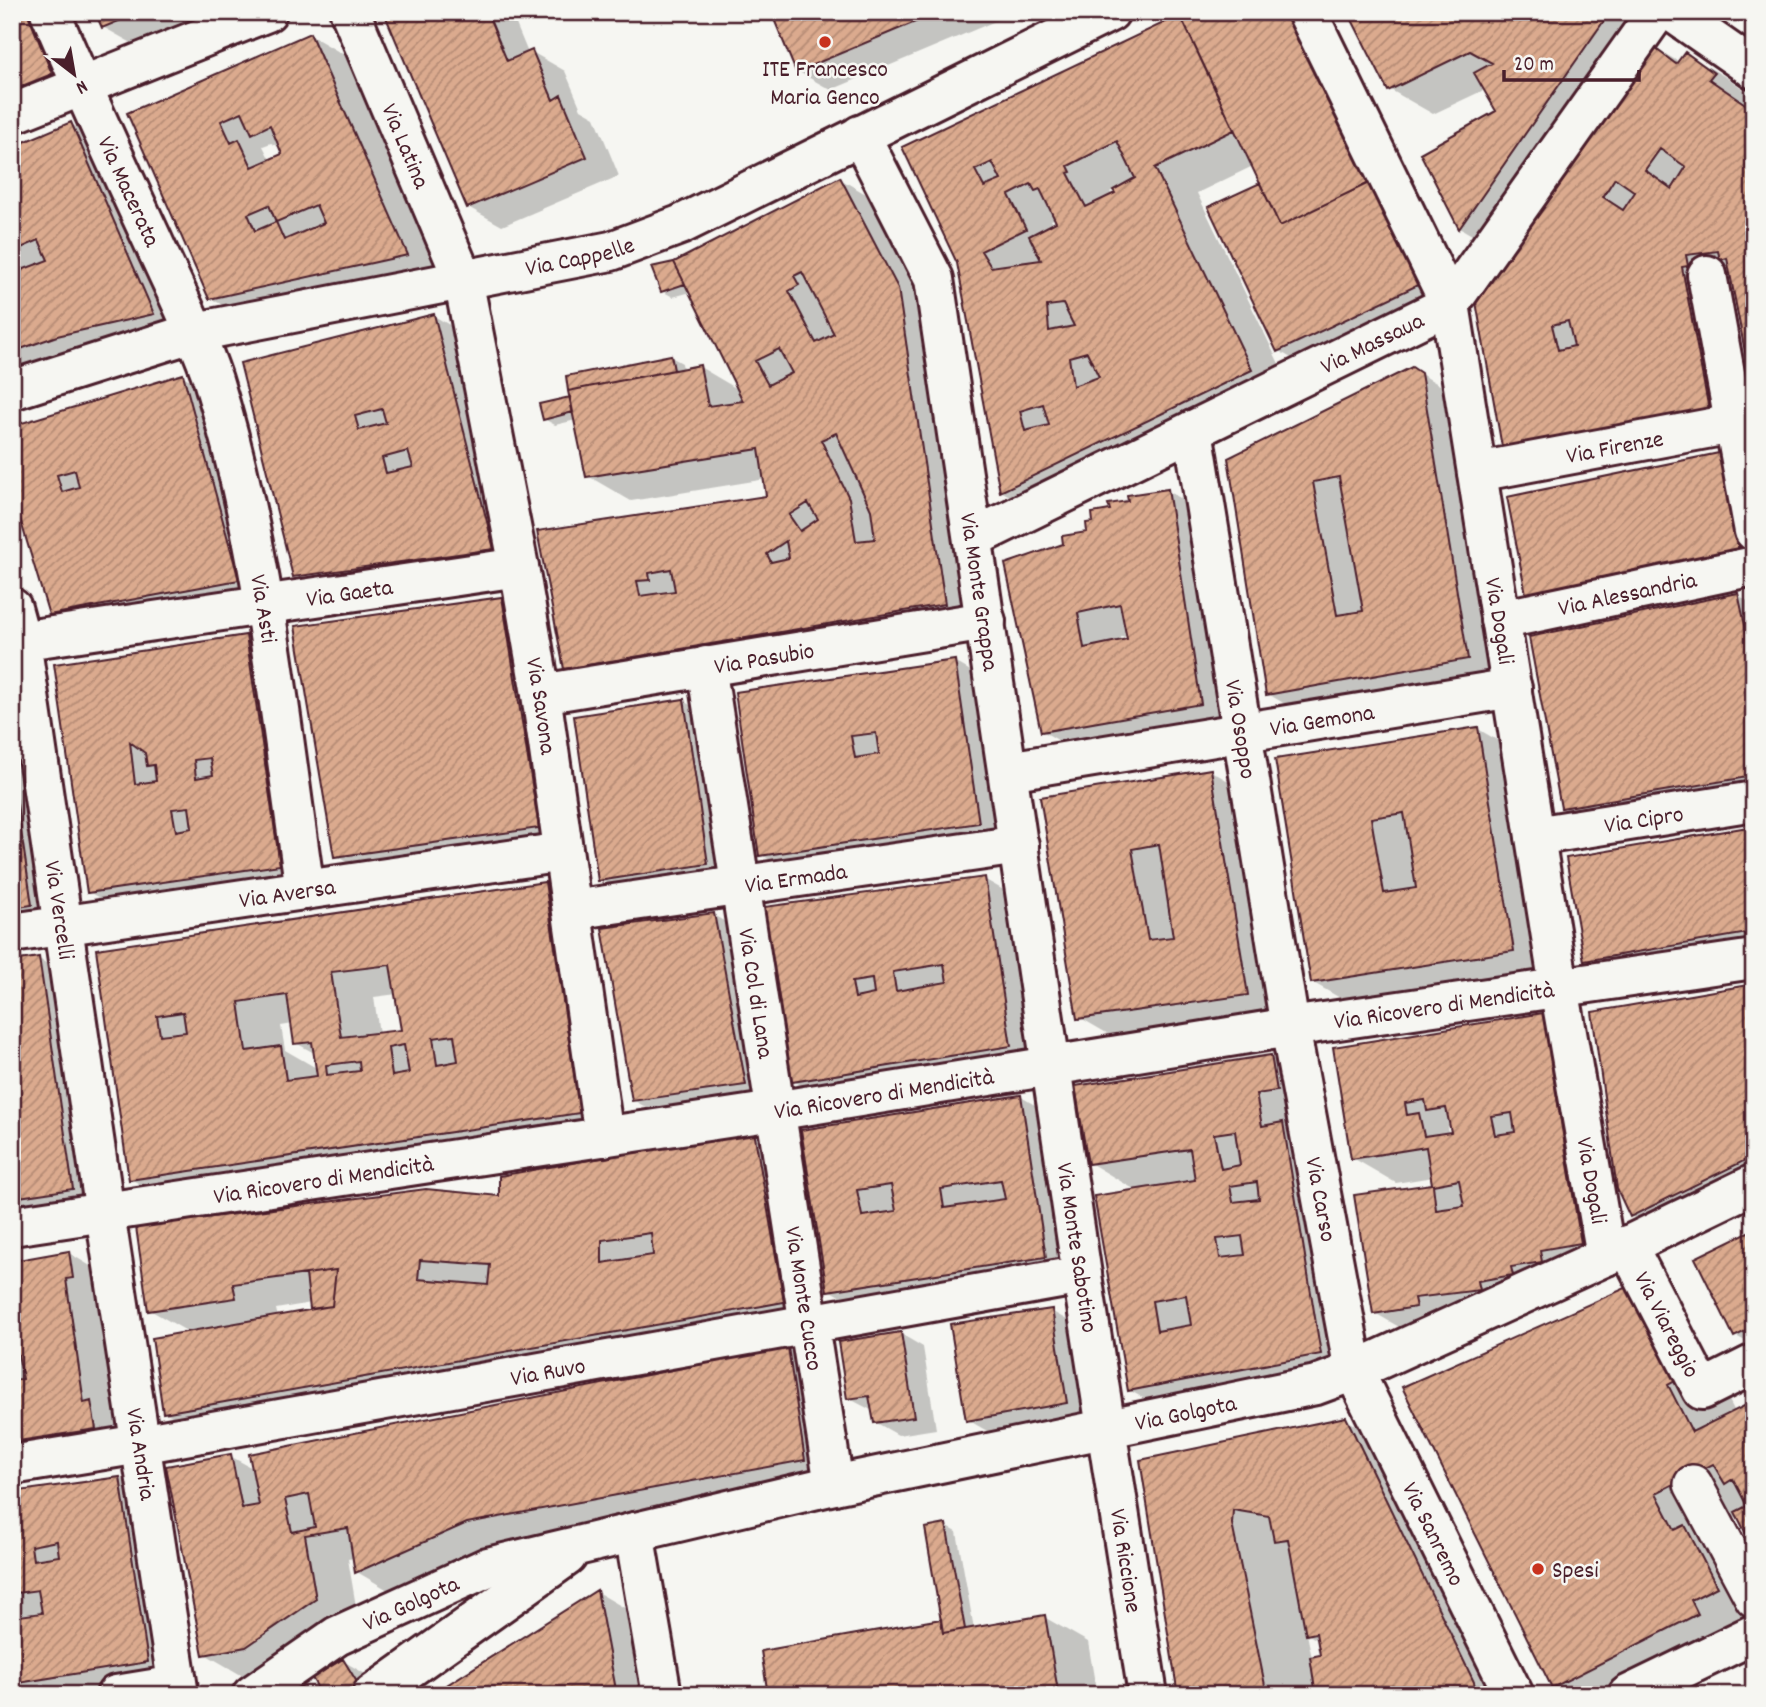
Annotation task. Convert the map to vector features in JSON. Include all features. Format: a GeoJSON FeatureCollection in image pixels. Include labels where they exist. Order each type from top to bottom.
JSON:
{"type":"FeatureCollection","features":[{"type":"Feature","properties":{"kind":"street","name":"Via Macerata"},"geometry":{"type":"LineString","coordinates":[[50,12],[195,332]]}},
{"type":"Feature","properties":{"kind":"street"},"geometry":{"type":"LineString","coordinates":[[12,114],[267,12]]}},
{"type":"Feature","properties":{"kind":"street","name":"Via Latina"},"geometry":{"type":"LineString","coordinates":[[350,12],[463,279]]}},
{"type":"Feature","properties":{"kind":"street","name":"Via Cappelle"},"geometry":{"type":"LineString","coordinates":[[12,390],[195,332],[611,250],[646,239],[680,225],[1110,12]]}},
{"type":"Feature","properties":{"kind":"street","name":"Via Dogali"},"geometry":{"type":"LineString","coordinates":[[1307,12],[1450,303],[1559,987],[1617,1250]]}},
{"type":"Feature","properties":{"kind":"street","name":"Via Massaua"},"geometry":{"type":"LineString","coordinates":[[973,538],[1450,303],[1657,12]]}},
{"type":"Feature","properties":{"kind":"street"},"geometry":{"type":"LineString","coordinates":[[1672,12],[1754,69]]}},
{"type":"Feature","properties":{"kind":"street","name":"Via Monte Grappa"},"geometry":{"type":"LineString","coordinates":[[860,135],[934,279],[1052,1065]]}},
{"type":"Feature","properties":{"kind":"street"},"geometry":{"type":"LineString","coordinates":[[1707,275],[1744,422],[1754,531]]}},
{"type":"Feature","properties":{"kind":"street","name":"Via Savona"},"geometry":{"type":"LineString","coordinates":[[463,279],[541,694],[604,1137]]}},
{"type":"Feature","properties":{"kind":"street","name":"Via Asti"},"geometry":{"type":"LineString","coordinates":[[195,332],[212,379],[241,481],[263,604],[305,890]]}},
{"type":"Feature","properties":{"kind":"street","name":"Via Firenze"},"geometry":{"type":"LineString","coordinates":[[1477,472],[1744,422]]}},
{"type":"Feature","properties":{"kind":"street","name":"Via Osoppo"},"geometry":{"type":"LineString","coordinates":[[1193,430],[1290,1027]]}},
{"type":"Feature","properties":{"kind":"street","name":"Via Alessandria"},"geometry":{"type":"LineString","coordinates":[[1500,620],[1754,566]]}},
{"type":"Feature","properties":{"kind":"street","name":"Via Gaeta"},"geometry":{"type":"LineString","coordinates":[[15,630],[263,604],[519,567]]}},
{"type":"Feature","properties":{"kind":"street","name":"Via Pasubio"},"geometry":{"type":"LineString","coordinates":[[541,694],[986,621]]}},
{"type":"Feature","properties":{"kind":"street","name":"Via Vercelli"},"geometry":{"type":"LineString","coordinates":[[15,630],[63,925],[105,1213]]}},
{"type":"Feature","properties":{"kind":"street","name":"Via Col di Lana"},"geometry":{"type":"LineString","coordinates":[[706,666],[774,1111]]}},
{"type":"Feature","properties":{"kind":"street","name":"Via Gemona"},"geometry":{"type":"LineString","coordinates":[[1008,771],[1512,688]]}},
{"type":"Feature","properties":{"kind":"street","name":"Via Cipro"},"geometry":{"type":"LineString","coordinates":[[1535,836],[1754,801]]}},
{"type":"Feature","properties":{"kind":"street","name":"Via Ermada"},"geometry":{"type":"LineString","coordinates":[[572,910],[1019,845]]}},
{"type":"Feature","properties":{"kind":"street","name":"Via Aversa"},"geometry":{"type":"LineString","coordinates":[[12,933],[563,852]]}},
{"type":"Feature","properties":{"kind":"street","name":"Via Ricovero di Mendicità"},"geometry":{"type":"LineString","coordinates":[[12,1226],[774,1111],[1290,1027],[1754,959]]}},
{"type":"Feature","properties":{"kind":"street","name":"Via Carso"},"geometry":{"type":"LineString","coordinates":[[1290,1027],[1354,1371]]}},
{"type":"Feature","properties":{"kind":"street","name":"Via Monte Sabotino"},"geometry":{"type":"LineString","coordinates":[[1052,1065],[1106,1428]]}},
{"type":"Feature","properties":{"kind":"street","name":"Via Monte Cucco"},"geometry":{"type":"LineString","coordinates":[[774,1111],[834,1485]]}},
{"type":"Feature","properties":{"kind":"street","name":"Via Golgota"},"geometry":{"type":"LineString","coordinates":[[252,1695],[337,1636],[488,1567],[834,1485],[1316,1385],[1354,1371],[1754,1184]]}},
{"type":"Feature","properties":{"kind":"street","name":"Via Andria"},"geometry":{"type":"LineString","coordinates":[[105,1213],[178,1690]]}},
{"type":"Feature","properties":{"kind":"street","name":"Via Viareggio"},"geometry":{"type":"LineString","coordinates":[[1617,1250],[1702,1390],[1754,1364]]}},
{"type":"Feature","properties":{"kind":"street","name":"Via Ruvo"},"geometry":{"type":"LineString","coordinates":[[12,1465],[1082,1275]]}},
{"type":"Feature","properties":{"kind":"street","name":"Via Sanremo"},"geometry":{"type":"LineString","coordinates":[[1354,1371],[1514,1695]]}},
{"type":"Feature","properties":{"kind":"street","name":"Via Riccione"},"geometry":{"type":"LineString","coordinates":[[1106,1428],[1148,1695]]}},
{"type":"Feature","properties":{"kind":"street"},"geometry":{"type":"LineString","coordinates":[[1693,1484],[1754,1598]]}},
{"type":"Feature","properties":{"kind":"street"},"geometry":{"type":"LineString","coordinates":[[634,1532],[662,1695]]}},
{"type":"Feature","properties":{"kind":"street","name":"Via Golgota"},"geometry":{"type":"LineString","coordinates":[[372,1695],[584,1544]]}},
{"type":"Feature","properties":{"kind":"street"},"geometry":{"type":"LineString","coordinates":[[1628,1695],[1754,1633]]}},
{"type":"Feature","properties":{"kind":"street"},"geometry":{"type":"LineString","coordinates":[[116,1695],[178,1690]]}},
{"type":"Feature","properties":{"kind":"building"},"geometry":{"type":"Polygon","coordinates":[[[12,12],[27,12],[52,74],[12,90],[12,12]]]}},
{"type":"Feature","properties":{"kind":"building"},"geometry":{"type":"Polygon","coordinates":[[[95,12],[140,12],[102,28],[95,12]]]}},
{"type":"Feature","properties":{"kind":"building"},"geometry":{"type":"Polygon","coordinates":[[[391,12],[487,12],[507,61],[532,50],[553,100],[561,95],[587,157],[467,208],[385,15],[391,12]]]}},
{"type":"Feature","properties":{"kind":"building","name":"ITE Francesco Maria Genco"},"geometry":{"type":"Polygon","coordinates":[[[771,12],[939,12],[796,72],[771,12]]]}},
{"type":"Feature","properties":{"kind":"building"},"geometry":{"type":"Polygon","coordinates":[[[1186,12],[1291,12],[1371,182],[1280,226],[1180,15],[1186,12]]]}},
{"type":"Feature","properties":{"kind":"building"},"geometry":{"type":"Polygon","coordinates":[[[1348,12],[1610,12],[1459,229],[1420,153],[1496,111],[1474,73],[1492,63],[1470,51],[1388,91],[1348,12]]]}},
{"type":"Feature","properties":{"kind":"building"},"geometry":{"type":"Polygon","coordinates":[[[1738,12],[1754,12],[1754,23],[1738,12]]]}},
{"type":"Feature","properties":{"kind":"building"},"geometry":{"type":"Polygon","coordinates":[[[1180,15],[1234,130],[1155,168],[1252,370],[1000,492],[957,263],[902,147],[1180,15]],[[1117,141],[1068,166],[1071,172],[1068,173],[1086,207],[1115,193],[1113,190],[1135,178],[1117,141]],[[992,162],[975,170],[984,187],[1001,180],[992,162]],[[1031,184],[1009,195],[1026,229],[981,251],[991,267],[1041,260],[1029,236],[1056,222],[1040,189],[1035,191],[1031,184]],[[1063,304],[1047,306],[1049,331],[1074,326],[1063,304]],[[1087,352],[1069,357],[1073,386],[1099,377],[1087,352]],[[1043,404],[1020,411],[1025,431],[1049,425],[1043,404]]]}},
{"type":"Feature","properties":{"kind":"building"},"geometry":{"type":"Polygon","coordinates":[[[310,33],[408,255],[209,299],[127,113],[310,33]],[[242,112],[221,121],[231,143],[239,139],[252,167],[282,154],[270,125],[252,134],[242,112]],[[269,205],[248,214],[255,231],[276,222],[269,205]],[[316,205],[276,222],[284,240],[324,223],[316,205]]]}},
{"type":"Feature","properties":{"kind":"building"},"geometry":{"type":"Polygon","coordinates":[[[1648,43],[1676,64],[1685,52],[1714,73],[1709,79],[1754,110],[1754,398],[1727,258],[1720,260],[1718,251],[1686,255],[1688,266],[1682,267],[1709,410],[1502,447],[1474,291],[1648,43]],[[1660,149],[1645,170],[1672,189],[1686,167],[1660,149]],[[1615,178],[1603,197],[1623,210],[1635,192],[1615,178]],[[1568,321],[1552,325],[1558,350],[1574,346],[1568,321]]]}},
{"type":"Feature","properties":{"kind":"building"},"geometry":{"type":"Polygon","coordinates":[[[71,122],[154,314],[57,336],[12,352],[12,256],[19,271],[48,260],[39,240],[12,252],[12,147],[71,122]]]}},
{"type":"Feature","properties":{"kind":"building"},"geometry":{"type":"Polygon","coordinates":[[[840,177],[898,288],[945,604],[564,669],[537,531],[766,496],[759,449],[586,477],[568,391],[700,365],[708,406],[743,401],[674,262],[840,177]],[[802,272],[794,276],[799,285],[789,291],[816,343],[834,334],[802,272]],[[779,349],[755,361],[768,385],[792,373],[779,349]],[[836,433],[821,440],[849,498],[856,541],[875,539],[871,510],[836,433]],[[808,503],[789,515],[800,531],[818,519],[808,503]],[[786,541],[767,554],[771,562],[789,558],[786,541]],[[671,569],[649,573],[650,580],[637,581],[640,596],[675,591],[671,569]]]}},
{"type":"Feature","properties":{"kind":"building"},"geometry":{"type":"Polygon","coordinates":[[[1371,182],[1420,284],[1277,352],[1208,207],[1260,183],[1280,226],[1371,182]]]}},
{"type":"Feature","properties":{"kind":"building"},"geometry":{"type":"Polygon","coordinates":[[[674,262],[685,284],[661,292],[651,267],[674,262]]]}},
{"type":"Feature","properties":{"kind":"building"},"geometry":{"type":"Polygon","coordinates":[[[434,314],[494,549],[293,577],[240,363],[434,314]],[[382,409],[355,416],[359,430],[386,423],[382,409]],[[408,451],[382,458],[386,473],[413,467],[408,451]]]}},
{"type":"Feature","properties":{"kind":"building"},"geometry":{"type":"Polygon","coordinates":[[[671,355],[674,370],[568,391],[566,376],[671,355]]]}},
{"type":"Feature","properties":{"kind":"building"},"geometry":{"type":"Polygon","coordinates":[[[1412,367],[1421,373],[1468,659],[1266,695],[1228,458],[1412,367]],[[1339,477],[1313,482],[1337,615],[1363,611],[1339,477]]]}},
{"type":"Feature","properties":{"kind":"building"},"geometry":{"type":"Polygon","coordinates":[[[183,374],[239,580],[49,615],[12,492],[12,426],[183,374]],[[75,470],[57,475],[62,492],[79,487],[75,470]]]}},
{"type":"Feature","properties":{"kind":"building"},"geometry":{"type":"Polygon","coordinates":[[[570,397],[573,412],[543,420],[539,404],[570,397]]]}},
{"type":"Feature","properties":{"kind":"building"},"geometry":{"type":"Polygon","coordinates":[[[1719,453],[1739,551],[1526,594],[1507,497],[1719,453]]]}},
{"type":"Feature","properties":{"kind":"building"},"geometry":{"type":"Polygon","coordinates":[[[1168,489],[1201,704],[1041,732],[1005,564],[1063,544],[1062,536],[1087,532],[1086,523],[1093,522],[1092,513],[1110,510],[1108,504],[1128,501],[1127,495],[1168,489]],[[1120,604],[1078,613],[1084,648],[1127,639],[1120,604]]]}},
{"type":"Feature","properties":{"kind":"building"},"geometry":{"type":"Polygon","coordinates":[[[1738,593],[1754,666],[1754,776],[1561,808],[1529,637],[1738,593]]]}},
{"type":"Feature","properties":{"kind":"building"},"geometry":{"type":"Polygon","coordinates":[[[502,597],[539,828],[334,857],[295,626],[502,597]]]}},
{"type":"Feature","properties":{"kind":"building"},"geometry":{"type":"Polygon","coordinates":[[[246,635],[280,865],[87,893],[54,664],[246,635]],[[130,742],[135,784],[156,781],[154,765],[147,766],[145,753],[130,742]],[[210,758],[194,760],[196,778],[213,775],[210,758]],[[189,807],[172,809],[176,831],[192,828],[189,807]]]}},
{"type":"Feature","properties":{"kind":"building"},"geometry":{"type":"Polygon","coordinates":[[[955,660],[979,823],[759,856],[735,692],[955,660]],[[876,733],[851,736],[855,758],[879,754],[876,733]]]}},
{"type":"Feature","properties":{"kind":"building"},"geometry":{"type":"Polygon","coordinates":[[[684,699],[708,864],[598,881],[574,716],[684,699]]]}},
{"type":"Feature","properties":{"kind":"building"},"geometry":{"type":"Polygon","coordinates":[[[1478,727],[1514,951],[1311,983],[1275,759],[1478,727]],[[1404,813],[1371,818],[1384,893],[1416,888],[1404,813]]]}},
{"type":"Feature","properties":{"kind":"building"},"geometry":{"type":"Polygon","coordinates":[[[1211,769],[1248,995],[1077,1019],[1040,797],[1211,769]],[[1159,844],[1132,849],[1148,940],[1173,937],[1159,844]]]}},
{"type":"Feature","properties":{"kind":"building"},"geometry":{"type":"Polygon","coordinates":[[[12,770],[32,905],[12,908],[12,770]]]}},
{"type":"Feature","properties":{"kind":"building"},"geometry":{"type":"Polygon","coordinates":[[[1754,826],[1754,932],[1584,961],[1566,858],[1754,826]]]}},
{"type":"Feature","properties":{"kind":"building"},"geometry":{"type":"Polygon","coordinates":[[[985,877],[1011,1046],[792,1082],[764,907],[985,877]],[[944,964],[893,972],[896,991],[947,982],[944,964]],[[872,979],[852,982],[855,998],[874,994],[872,979]]]}},
{"type":"Feature","properties":{"kind":"building"},"geometry":{"type":"Polygon","coordinates":[[[545,882],[580,1113],[129,1180],[96,949],[545,882]],[[390,965],[331,972],[341,1037],[401,1030],[390,965]],[[287,995],[239,1002],[246,1051],[281,1046],[286,1080],[317,1076],[312,1042],[294,1044],[287,995]],[[183,1012],[157,1016],[160,1035],[186,1032],[183,1012]],[[454,1035],[433,1038],[437,1065],[458,1061],[454,1035]],[[404,1045],[388,1048],[392,1076],[409,1073],[404,1045]],[[359,1061],[326,1065],[327,1075],[360,1071],[359,1061]]]}},
{"type":"Feature","properties":{"kind":"building"},"geometry":{"type":"Polygon","coordinates":[[[714,913],[746,1085],[632,1101],[602,928],[714,913]]]}},
{"type":"Feature","properties":{"kind":"building"},"geometry":{"type":"Polygon","coordinates":[[[39,957],[73,1189],[12,1198],[12,961],[39,957]]]}},
{"type":"Feature","properties":{"kind":"building"},"geometry":{"type":"Polygon","coordinates":[[[1754,984],[1754,1156],[1630,1217],[1617,1189],[1592,1012],[1754,984]]]}},
{"type":"Feature","properties":{"kind":"building"},"geometry":{"type":"Polygon","coordinates":[[[1543,1013],[1581,1243],[1540,1250],[1542,1262],[1511,1267],[1513,1275],[1478,1281],[1480,1290],[1414,1298],[1416,1307],[1373,1314],[1354,1195],[1432,1184],[1426,1147],[1351,1159],[1333,1047],[1543,1013]],[[1425,1100],[1405,1103],[1407,1115],[1419,1113],[1424,1136],[1451,1132],[1446,1108],[1427,1111],[1425,1100]],[[1512,1113],[1491,1116],[1495,1135],[1515,1132],[1512,1113]],[[1459,1180],[1433,1185],[1436,1210],[1464,1206],[1459,1180]]]}},
{"type":"Feature","properties":{"kind":"building"},"geometry":{"type":"Polygon","coordinates":[[[1271,1055],[1277,1091],[1256,1094],[1262,1126],[1283,1122],[1321,1354],[1128,1391],[1094,1196],[1195,1180],[1190,1149],[1088,1164],[1075,1086],[1271,1055]],[[1235,1131],[1214,1134],[1221,1169],[1240,1165],[1235,1131]],[[1257,1182],[1230,1186],[1233,1202],[1259,1199],[1257,1182]],[[1242,1236],[1217,1239],[1220,1258],[1245,1255],[1242,1236]],[[1186,1295],[1152,1301],[1157,1331],[1191,1325],[1186,1295]]]}},
{"type":"Feature","properties":{"kind":"building"},"geometry":{"type":"Polygon","coordinates":[[[1021,1095],[1046,1257],[827,1291],[801,1130],[1021,1095]],[[1001,1180],[941,1189],[944,1208],[1005,1199],[1001,1180]],[[891,1185],[857,1190],[862,1216],[896,1211],[891,1185]]]}},
{"type":"Feature","properties":{"kind":"building"},"geometry":{"type":"Polygon","coordinates":[[[754,1131],[784,1302],[163,1413],[152,1338],[332,1306],[336,1270],[233,1284],[236,1298],[148,1311],[136,1227],[426,1189],[499,1196],[499,1176],[754,1131]],[[651,1233],[602,1240],[602,1263],[653,1255],[651,1233]],[[420,1260],[418,1279],[488,1285],[490,1265],[420,1260]]]}},
{"type":"Feature","properties":{"kind":"building"},"geometry":{"type":"Polygon","coordinates":[[[1754,1229],[1754,1327],[1734,1337],[1695,1258],[1754,1229]]]}},
{"type":"Feature","properties":{"kind":"building"},"geometry":{"type":"Polygon","coordinates":[[[69,1251],[73,1278],[66,1279],[84,1403],[91,1401],[96,1429],[12,1442],[12,1380],[23,1379],[18,1354],[12,1355],[12,1261],[69,1251]]]}},
{"type":"Feature","properties":{"kind":"building"},"geometry":{"type":"Polygon","coordinates":[[[336,1270],[332,1306],[310,1309],[306,1274],[336,1270]]]}},
{"type":"Feature","properties":{"kind":"building"},"geometry":{"type":"Polygon","coordinates":[[[1630,1286],[1677,1380],[1668,1385],[1692,1432],[1754,1401],[1754,1549],[1735,1512],[1747,1506],[1733,1479],[1725,1484],[1713,1464],[1656,1493],[1675,1530],[1685,1525],[1717,1587],[1691,1600],[1698,1614],[1552,1688],[1402,1387],[1630,1286]]]}},
{"type":"Feature","properties":{"kind":"building"},"geometry":{"type":"Polygon","coordinates":[[[1052,1309],[1067,1403],[966,1421],[950,1324],[1052,1309]]]}},
{"type":"Feature","properties":{"kind":"building"},"geometry":{"type":"Polygon","coordinates":[[[901,1332],[914,1417],[874,1423],[869,1396],[847,1399],[838,1342],[901,1332]]]}},
{"type":"Feature","properties":{"kind":"building"},"geometry":{"type":"Polygon","coordinates":[[[788,1347],[805,1460],[467,1523],[355,1573],[348,1528],[305,1535],[316,1599],[246,1647],[203,1655],[166,1466],[231,1454],[242,1508],[259,1505],[249,1454],[788,1347]],[[309,1494],[285,1499],[292,1532],[315,1527],[309,1494]]]}},
{"type":"Feature","properties":{"kind":"building"},"geometry":{"type":"Polygon","coordinates":[[[1346,1417],[1474,1682],[1476,1695],[1316,1695],[1310,1657],[1320,1655],[1316,1633],[1306,1635],[1288,1539],[1274,1541],[1269,1516],[1233,1510],[1232,1524],[1267,1695],[1178,1695],[1140,1460],[1346,1417]]]}},
{"type":"Feature","properties":{"kind":"building"},"geometry":{"type":"Polygon","coordinates":[[[120,1477],[148,1662],[12,1684],[12,1492],[120,1477]],[[57,1541],[31,1546],[33,1560],[59,1556],[57,1541]],[[38,1590],[16,1593],[20,1616],[42,1613],[38,1590]]]}},
{"type":"Feature","properties":{"kind":"building"},"geometry":{"type":"Polygon","coordinates":[[[946,1524],[965,1629],[943,1633],[925,1528],[946,1524]]]}},
{"type":"Feature","properties":{"kind":"building"},"geometry":{"type":"Polygon","coordinates":[[[597,1590],[617,1695],[431,1695],[597,1590]]]}},
{"type":"Feature","properties":{"kind":"building"},"geometry":{"type":"Polygon","coordinates":[[[1045,1615],[1058,1691],[1037,1695],[768,1695],[761,1651],[941,1619],[943,1633],[1045,1615]]]}},
{"type":"Feature","properties":{"kind":"building"},"geometry":{"type":"Polygon","coordinates":[[[343,1659],[360,1687],[348,1695],[322,1695],[312,1678],[343,1659]]]}},
{"type":"Feature","properties":{"kind":"place","name":"ITE Francesco Maria Genco"},"geometry":{"type":"Point","coordinates":[825,42]}},
{"type":"Feature","properties":{"kind":"place","name":"Spesi"},"geometry":{"type":"Point","coordinates":[1538,1569]}}]}
